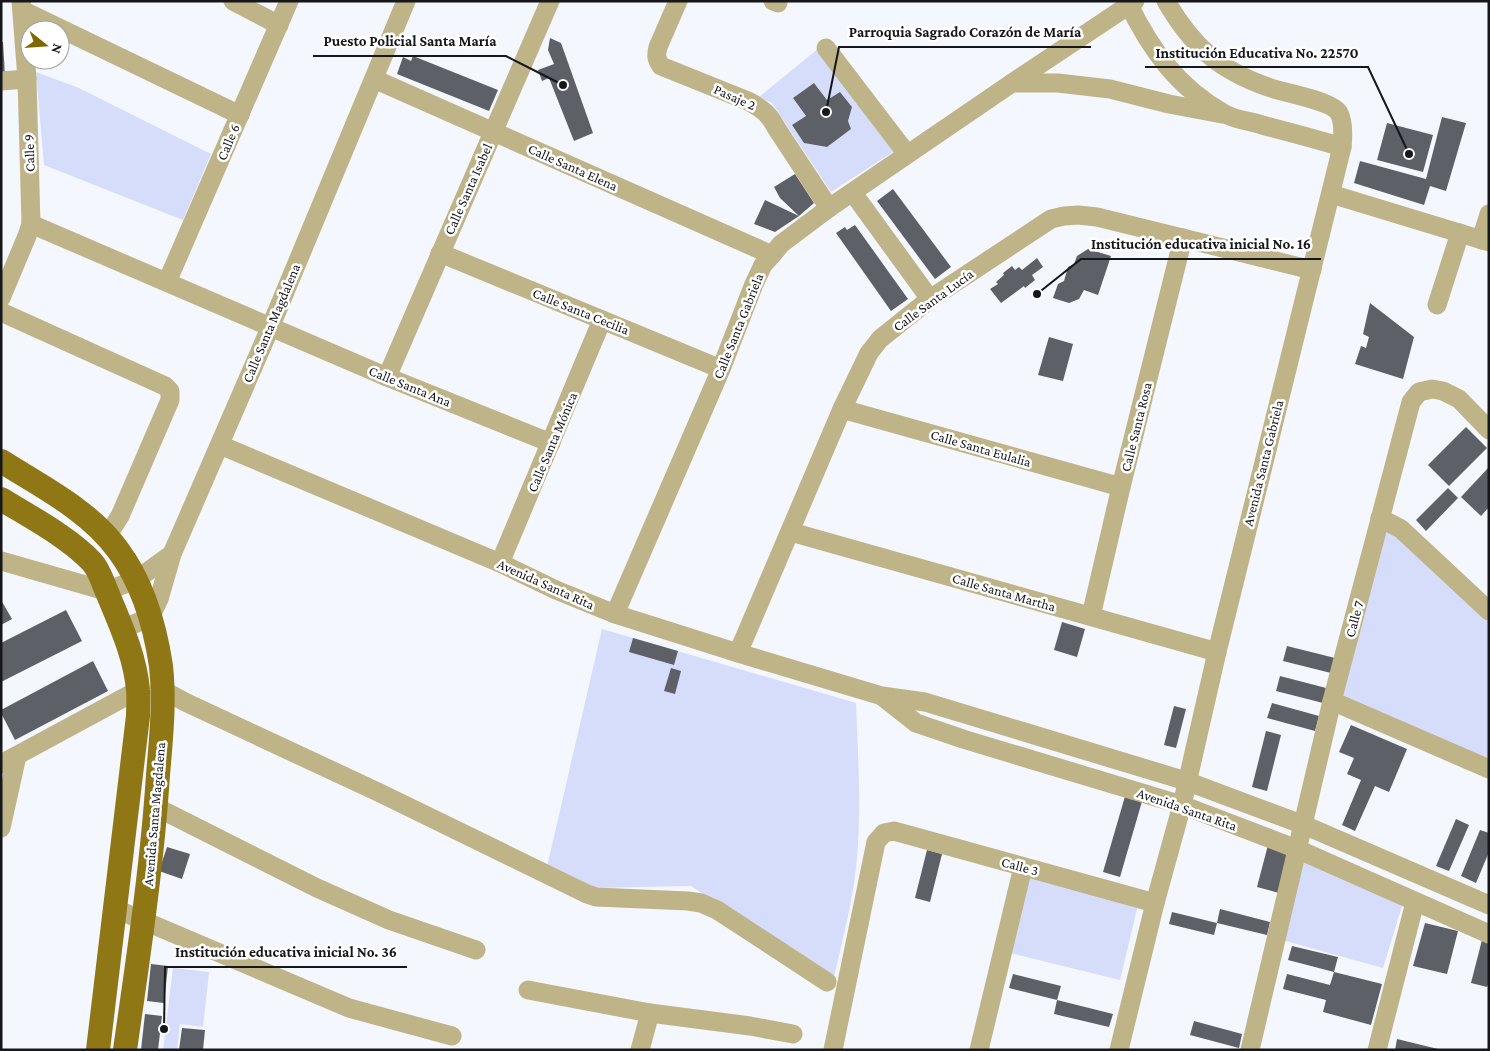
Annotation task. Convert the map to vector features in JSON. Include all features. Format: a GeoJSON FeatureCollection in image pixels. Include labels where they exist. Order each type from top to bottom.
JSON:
{"type":"FeatureCollection","features":[{"type":"Feature","properties":{"kind":"main road","name":"Avenida Santa Magdalena"},"geometry":{"type":"LineString","coordinates":[[1,460],[90,520],[107,536],[119,551],[136,580],[150,618],[160,666],[162,690],[156,807],[143,921],[125,1050]]}},
{"type":"Feature","properties":{"kind":"main road","name":"Avenida Santa Magdalena"},"geometry":{"type":"LineString","coordinates":[[1,499],[73,546],[91,561],[100,572],[106,591],[123,628],[134,663],[138,690],[138,716],[98,1050]]}},
{"type":"Feature","properties":{"kind":"street"},"geometry":{"type":"LineString","coordinates":[[233,1],[279,25]]}},
{"type":"Feature","properties":{"kind":"street","name":"Calle 6"},"geometry":{"type":"LineString","coordinates":[[167,282],[289,1]]}},
{"type":"Feature","properties":{"kind":"street","name":"Calle Santa Magdalena"},"geometry":{"type":"LineString","coordinates":[[150,618],[159,599],[172,554],[270,328],[406,1]]}},
{"type":"Feature","properties":{"kind":"street","name":"Calle Santa Isabel"},"geometry":{"type":"LineString","coordinates":[[388,378],[440,253],[550,1]]}},
{"type":"Feature","properties":{"kind":"street","name":"Pasaje 2"},"geometry":{"type":"LineString","coordinates":[[678,1],[658,47],[657,61],[661,66],[748,101],[770,115],[777,129],[829,208]]}},
{"type":"Feature","properties":{"kind":"street","name":"Avenida Santa Gabriela"},"geometry":{"type":"LineString","coordinates":[[1119,1050],[1155,903],[1182,805],[1216,652],[1332,194],[1342,146],[1342,121],[1339,112],[1333,107],[1305,97],[1269,88],[1221,65],[1195,43],[1166,1]]}},
{"type":"Feature","properties":{"kind":"street"},"geometry":{"type":"LineString","coordinates":[[1131,3],[1151,46],[1167,66],[1183,83],[1227,115]]}},
{"type":"Feature","properties":{"kind":"street","name":"Calle Santa Gabriela"},"geometry":{"type":"LineString","coordinates":[[615,614],[721,369],[754,284],[763,266],[772,254],[782,244],[829,208],[1131,3]]}},
{"type":"Feature","properties":{"kind":"street"},"geometry":{"type":"LineString","coordinates":[[21,6],[240,115]]}},
{"type":"Feature","properties":{"kind":"street","name":"Calle 9"},"geometry":{"type":"LineString","coordinates":[[1,298],[28,236],[31,224],[27,79],[21,6]]}},
{"type":"Feature","properties":{"kind":"street"},"geometry":{"type":"LineString","coordinates":[[826,48],[907,154]]}},
{"type":"Feature","properties":{"kind":"street"},"geometry":{"type":"LineString","coordinates":[[1,81],[27,79]]}},
{"type":"Feature","properties":{"kind":"street","name":"Calle Santa Elena"},"geometry":{"type":"LineString","coordinates":[[374,79],[772,254]]}},
{"type":"Feature","properties":{"kind":"street"},"geometry":{"type":"LineString","coordinates":[[1012,83],[1058,83],[1110,89],[1169,104],[1227,115],[1342,146]]}},
{"type":"Feature","properties":{"kind":"street"},"geometry":{"type":"LineString","coordinates":[[853,193],[930,299]]}},
{"type":"Feature","properties":{"kind":"street"},"geometry":{"type":"LineString","coordinates":[[1332,194],[1485,241],[1489,214]]}},
{"type":"Feature","properties":{"kind":"street","name":"Calle Santa Lucía"},"geometry":{"type":"LineString","coordinates":[[738,653],[842,409],[869,353],[880,339],[930,299],[1051,220],[1078,214],[1312,270]]}},
{"type":"Feature","properties":{"kind":"street","name":"Calle Santa Ana"},"geometry":{"type":"LineString","coordinates":[[31,224],[388,378],[551,443]]}},
{"type":"Feature","properties":{"kind":"street"},"geometry":{"type":"LineString","coordinates":[[1437,305],[1460,233]]}},
{"type":"Feature","properties":{"kind":"street","name":"Calle Santa Rosa"},"geometry":{"type":"LineString","coordinates":[[1091,616],[1183,238]]}},
{"type":"Feature","properties":{"kind":"street","name":"Calle Santa Cecilia"},"geometry":{"type":"LineString","coordinates":[[440,253],[721,369]]}},
{"type":"Feature","properties":{"kind":"street"},"geometry":{"type":"LineString","coordinates":[[1,312],[165,386],[170,391],[170,400],[120,516],[107,536]]}},
{"type":"Feature","properties":{"kind":"street","name":"Calle Santa Mónica"},"geometry":{"type":"LineString","coordinates":[[500,563],[602,320]]}},
{"type":"Feature","properties":{"kind":"street","name":"Calle 7"},"geometry":{"type":"LineString","coordinates":[[1297,849],[1304,826],[1332,701],[1411,402],[1418,392],[1432,389],[1443,391],[1458,399],[1489,430]]}},
{"type":"Feature","properties":{"kind":"street","name":"Calle Santa Eulalia"},"geometry":{"type":"LineString","coordinates":[[842,409],[1121,487]]}},
{"type":"Feature","properties":{"kind":"street","name":"Avenida Santa Rita"},"geometry":{"type":"LineString","coordinates":[[220,445],[500,563],[556,590],[615,614],[882,696],[925,702],[1186,781],[1304,826],[1489,905]]}},
{"type":"Feature","properties":{"kind":"street"},"geometry":{"type":"LineString","coordinates":[[1380,518],[1401,529],[1489,610]]}},
{"type":"Feature","properties":{"kind":"street","name":"Calle Santa Martha"},"geometry":{"type":"LineString","coordinates":[[790,532],[1216,652]]}},
{"type":"Feature","properties":{"kind":"street"},"geometry":{"type":"LineString","coordinates":[[1,561],[106,591],[136,580],[172,554]]}},
{"type":"Feature","properties":{"kind":"street"},"geometry":{"type":"LineString","coordinates":[[123,628],[150,618]]}},
{"type":"Feature","properties":{"kind":"street"},"geometry":{"type":"LineString","coordinates":[[1,828],[9,760],[138,690]]}},
{"type":"Feature","properties":{"kind":"street"},"geometry":{"type":"LineString","coordinates":[[162,690],[587,894],[596,897],[700,902],[717,910],[827,982]]}},
{"type":"Feature","properties":{"kind":"street","name":"Avenida Santa Rita"},"geometry":{"type":"LineString","coordinates":[[882,696],[916,723],[1182,805],[1297,849],[1489,934]]}},
{"type":"Feature","properties":{"kind":"street"},"geometry":{"type":"LineString","coordinates":[[1332,701],[1489,769]]}},
{"type":"Feature","properties":{"kind":"street"},"geometry":{"type":"LineString","coordinates":[[156,807],[317,888],[389,920],[476,950]]}},
{"type":"Feature","properties":{"kind":"street","name":"Calle 3"},"geometry":{"type":"LineString","coordinates":[[832,1050],[876,842],[884,833],[894,831],[1155,903]]}},
{"type":"Feature","properties":{"kind":"street"},"geometry":{"type":"LineString","coordinates":[[1250,1050],[1297,849]]}},
{"type":"Feature","properties":{"kind":"street"},"geometry":{"type":"LineString","coordinates":[[979,1050],[1022,867]]}},
{"type":"Feature","properties":{"kind":"street"},"geometry":{"type":"LineString","coordinates":[[1377,1050],[1415,902]]}},
{"type":"Feature","properties":{"kind":"street"},"geometry":{"type":"LineString","coordinates":[[116,909],[349,1008],[452,1036]]}},
{"type":"Feature","properties":{"kind":"street"},"geometry":{"type":"LineString","coordinates":[[528,990],[650,1013],[750,1026],[793,1034]]}},
{"type":"Feature","properties":{"kind":"street"},"geometry":{"type":"LineString","coordinates":[[640,1050],[650,1013]]}},
{"type":"Feature","properties":{"kind":"shaded area"},"geometry":{"type":"Polygon","coordinates":[[[819,48],[896,150],[831,192],[772,103],[759,97],[819,48]],[[814,83],[793,98],[806,116],[792,126],[804,143],[827,147],[851,129],[848,121],[852,107],[840,92],[827,100],[814,83]]]}},
{"type":"Feature","properties":{"kind":"shaded area"},"geometry":{"type":"Polygon","coordinates":[[[36,72],[79,88],[211,154],[183,220],[44,165],[36,72]]]}},
{"type":"Feature","properties":{"kind":"shaded area"},"geometry":{"type":"Polygon","coordinates":[[[1388,532],[1399,537],[1489,622],[1489,761],[1346,699],[1340,689],[1378,536],[1388,532]]]}},
{"type":"Feature","properties":{"kind":"shaded area"},"geometry":{"type":"Polygon","coordinates":[[[602,629],[856,703],[859,785],[858,847],[852,896],[834,977],[691,886],[591,888],[547,867],[602,629]]]}},
{"type":"Feature","properties":{"kind":"shaded area"},"geometry":{"type":"Polygon","coordinates":[[[1303,860],[1400,899],[1402,906],[1383,968],[1282,940],[1303,860]]]}},
{"type":"Feature","properties":{"kind":"shaded area"},"geometry":{"type":"Polygon","coordinates":[[[1026,876],[1138,905],[1120,980],[1010,953],[1026,876]]]}},
{"type":"Feature","properties":{"kind":"shaded area"},"geometry":{"type":"Polygon","coordinates":[[[173,968],[209,972],[203,1027],[180,1024],[177,1050],[163,1050],[173,968]]]}},
{"type":"Feature","properties":{"kind":"building"},"geometry":{"type":"Polygon","coordinates":[[[550,38],[561,43],[593,133],[574,141],[549,78],[542,81],[538,70],[554,64],[548,50],[550,38]]]}},
{"type":"Feature","properties":{"kind":"building"},"geometry":{"type":"Polygon","coordinates":[[[1,42],[3,42],[5,76],[1,76],[1,42]]]}},
{"type":"Feature","properties":{"kind":"building"},"geometry":{"type":"Polygon","coordinates":[[[413,56],[498,90],[489,111],[397,74],[403,57],[411,61],[413,56]]]}},
{"type":"Feature","properties":{"kind":"building"},"geometry":{"type":"Polygon","coordinates":[[[814,83],[827,100],[840,92],[852,107],[848,121],[851,129],[827,147],[804,143],[792,125],[806,116],[793,98],[814,83]]]}},
{"type":"Feature","properties":{"kind":"building"},"geometry":{"type":"Polygon","coordinates":[[[1442,117],[1466,123],[1446,191],[1430,186],[1424,205],[1354,183],[1360,161],[1426,179],[1442,117]]]}},
{"type":"Feature","properties":{"kind":"building"},"geometry":{"type":"Polygon","coordinates":[[[1387,123],[1433,135],[1423,172],[1377,160],[1387,123]]]}},
{"type":"Feature","properties":{"kind":"building"},"geometry":{"type":"Polygon","coordinates":[[[795,174],[814,203],[799,216],[780,198],[774,187],[795,174]]]}},
{"type":"Feature","properties":{"kind":"building"},"geometry":{"type":"Polygon","coordinates":[[[893,189],[951,267],[935,279],[877,201],[893,189]]]}},
{"type":"Feature","properties":{"kind":"building"},"geometry":{"type":"Polygon","coordinates":[[[765,200],[799,216],[775,232],[754,224],[765,200]]]}},
{"type":"Feature","properties":{"kind":"building"},"geometry":{"type":"Polygon","coordinates":[[[855,225],[908,299],[891,311],[836,233],[845,227],[847,230],[855,225]]]}},
{"type":"Feature","properties":{"kind":"building"},"geometry":{"type":"Polygon","coordinates":[[[1088,249],[1111,256],[1098,295],[1084,290],[1079,299],[1069,303],[1053,298],[1058,284],[1064,281],[1068,267],[1074,264],[1077,256],[1088,249]]]}},
{"type":"Feature","properties":{"kind":"building"},"geometry":{"type":"Polygon","coordinates":[[[1037,258],[1043,267],[1032,275],[1035,280],[1001,303],[990,289],[998,284],[996,282],[1004,275],[1003,273],[1012,266],[1015,270],[1019,267],[1022,270],[1037,258]]]}},
{"type":"Feature","properties":{"kind":"building"},"geometry":{"type":"Polygon","coordinates":[[[1370,303],[1414,337],[1403,379],[1355,364],[1361,346],[1366,348],[1369,337],[1363,334],[1370,303]]]}},
{"type":"Feature","properties":{"kind":"building"},"geometry":{"type":"Polygon","coordinates":[[[1049,337],[1073,344],[1063,381],[1038,375],[1049,337]]]}},
{"type":"Feature","properties":{"kind":"building"},"geometry":{"type":"Polygon","coordinates":[[[1466,427],[1487,448],[1449,486],[1428,465],[1466,427]]]}},
{"type":"Feature","properties":{"kind":"building"},"geometry":{"type":"Polygon","coordinates":[[[1489,467],[1489,507],[1481,516],[1461,497],[1489,467]]]}},
{"type":"Feature","properties":{"kind":"building"},"geometry":{"type":"Polygon","coordinates":[[[1448,488],[1458,498],[1426,531],[1416,520],[1448,488]]]}},
{"type":"Feature","properties":{"kind":"building"},"geometry":{"type":"Polygon","coordinates":[[[1,600],[12,619],[1,625],[1,600]]]}},
{"type":"Feature","properties":{"kind":"building"},"geometry":{"type":"Polygon","coordinates":[[[66,610],[82,641],[1,682],[1,643],[66,610]]]}},
{"type":"Feature","properties":{"kind":"building"},"geometry":{"type":"Polygon","coordinates":[[[1062,622],[1085,629],[1077,657],[1054,650],[1062,622]]]}},
{"type":"Feature","properties":{"kind":"building"},"geometry":{"type":"Polygon","coordinates":[[[633,638],[678,651],[674,665],[629,652],[633,638]]]}},
{"type":"Feature","properties":{"kind":"building"},"geometry":{"type":"Polygon","coordinates":[[[1287,646],[1335,658],[1331,673],[1283,661],[1287,646]]]}},
{"type":"Feature","properties":{"kind":"building"},"geometry":{"type":"Polygon","coordinates":[[[93,661],[108,691],[15,740],[1,710],[93,661]]]}},
{"type":"Feature","properties":{"kind":"building"},"geometry":{"type":"Polygon","coordinates":[[[671,668],[681,671],[675,694],[664,691],[671,668]]]}},
{"type":"Feature","properties":{"kind":"building"},"geometry":{"type":"Polygon","coordinates":[[[1280,676],[1326,688],[1323,703],[1276,691],[1280,676]]]}},
{"type":"Feature","properties":{"kind":"building"},"geometry":{"type":"Polygon","coordinates":[[[1272,703],[1319,716],[1315,731],[1267,718],[1272,703]]]}},
{"type":"Feature","properties":{"kind":"building"},"geometry":{"type":"Polygon","coordinates":[[[1174,706],[1186,709],[1176,748],[1164,745],[1174,706]]]}},
{"type":"Feature","properties":{"kind":"building"},"geometry":{"type":"Polygon","coordinates":[[[1351,725],[1407,749],[1389,792],[1375,786],[1355,831],[1342,825],[1361,780],[1347,774],[1354,758],[1339,752],[1351,725]]]}},
{"type":"Feature","properties":{"kind":"building"},"geometry":{"type":"Polygon","coordinates":[[[1266,731],[1281,735],[1267,791],[1252,787],[1266,731]]]}},
{"type":"Feature","properties":{"kind":"building"},"geometry":{"type":"Polygon","coordinates":[[[1126,793],[1143,798],[1120,877],[1103,872],[1126,793]]]}},
{"type":"Feature","properties":{"kind":"building"},"geometry":{"type":"Polygon","coordinates":[[[1456,819],[1469,825],[1449,871],[1436,866],[1456,819]]]}},
{"type":"Feature","properties":{"kind":"building"},"geometry":{"type":"Polygon","coordinates":[[[1480,830],[1489,833],[1489,852],[1476,883],[1461,876],[1480,830]]]}},
{"type":"Feature","properties":{"kind":"building"},"geometry":{"type":"Polygon","coordinates":[[[1268,845],[1290,851],[1279,893],[1257,887],[1268,845]]]}},
{"type":"Feature","properties":{"kind":"building"},"geometry":{"type":"Polygon","coordinates":[[[167,847],[190,854],[182,879],[159,871],[167,847]]]}},
{"type":"Feature","properties":{"kind":"building"},"geometry":{"type":"Polygon","coordinates":[[[927,850],[942,854],[930,902],[915,898],[927,850]]]}},
{"type":"Feature","properties":{"kind":"building"},"geometry":{"type":"Polygon","coordinates":[[[1220,909],[1270,922],[1267,935],[1217,923],[1220,909]]]}},
{"type":"Feature","properties":{"kind":"building"},"geometry":{"type":"Polygon","coordinates":[[[1172,912],[1217,923],[1214,935],[1169,924],[1172,912]]]}},
{"type":"Feature","properties":{"kind":"building"},"geometry":{"type":"Polygon","coordinates":[[[1425,923],[1458,931],[1447,974],[1413,966],[1425,923]]]}},
{"type":"Feature","properties":{"kind":"building"},"geometry":{"type":"Polygon","coordinates":[[[1482,940],[1489,942],[1489,982],[1487,987],[1471,983],[1482,940]]]}},
{"type":"Feature","properties":{"kind":"building"},"geometry":{"type":"Polygon","coordinates":[[[1292,946],[1338,957],[1334,972],[1288,960],[1292,946]]]}},
{"type":"Feature","properties":{"kind":"building"},"geometry":{"type":"Polygon","coordinates":[[[151,964],[168,966],[164,1003],[147,1001],[151,964]]]}},
{"type":"Feature","properties":{"kind":"building"},"geometry":{"type":"Polygon","coordinates":[[[1334,972],[1382,984],[1371,1025],[1323,1012],[1326,1000],[1283,989],[1287,974],[1330,985],[1334,972]]]}},
{"type":"Feature","properties":{"kind":"building"},"geometry":{"type":"Polygon","coordinates":[[[1013,974],[1061,986],[1057,1000],[1009,988],[1013,974]]]}},
{"type":"Feature","properties":{"kind":"building"},"geometry":{"type":"Polygon","coordinates":[[[1057,1000],[1113,1014],[1109,1027],[1054,1014],[1057,1000]]]}},
{"type":"Feature","properties":{"kind":"building"},"geometry":{"type":"Polygon","coordinates":[[[145,1014],[162,1016],[158,1050],[141,1050],[145,1014]]]}},
{"type":"Feature","properties":{"kind":"building"},"geometry":{"type":"Polygon","coordinates":[[[1194,1021],[1242,1034],[1239,1048],[1190,1035],[1194,1021]]]}},
{"type":"Feature","properties":{"kind":"building"},"geometry":{"type":"Polygon","coordinates":[[[182,1028],[205,1030],[203,1050],[179,1050],[182,1028]]]}},
{"type":"Feature","properties":{"kind":"building"},"geometry":{"type":"Polygon","coordinates":[[[1397,1039],[1438,1049],[1438,1050],[1395,1050],[1397,1039]]]}},
{"type":"Feature","properties":{"kind":"place","name":"Puesto Policial Santa María"},"geometry":{"type":"Point","coordinates":[563,85]}},
{"type":"Feature","properties":{"kind":"place","name":"Parroquia Sagrado Corazón de María"},"geometry":{"type":"Point","coordinates":[826,112]}},
{"type":"Feature","properties":{"kind":"place","name":"Institución Educativa No. 22570"},"geometry":{"type":"Point","coordinates":[1409,154]}},
{"type":"Feature","properties":{"kind":"place","name":"Institución educativa inicial No. 16"},"geometry":{"type":"Point","coordinates":[1037,294]}},
{"type":"Feature","properties":{"kind":"place","name":"Institución educativa inicial No. 36"},"geometry":{"type":"Point","coordinates":[164,1029]}}]}
